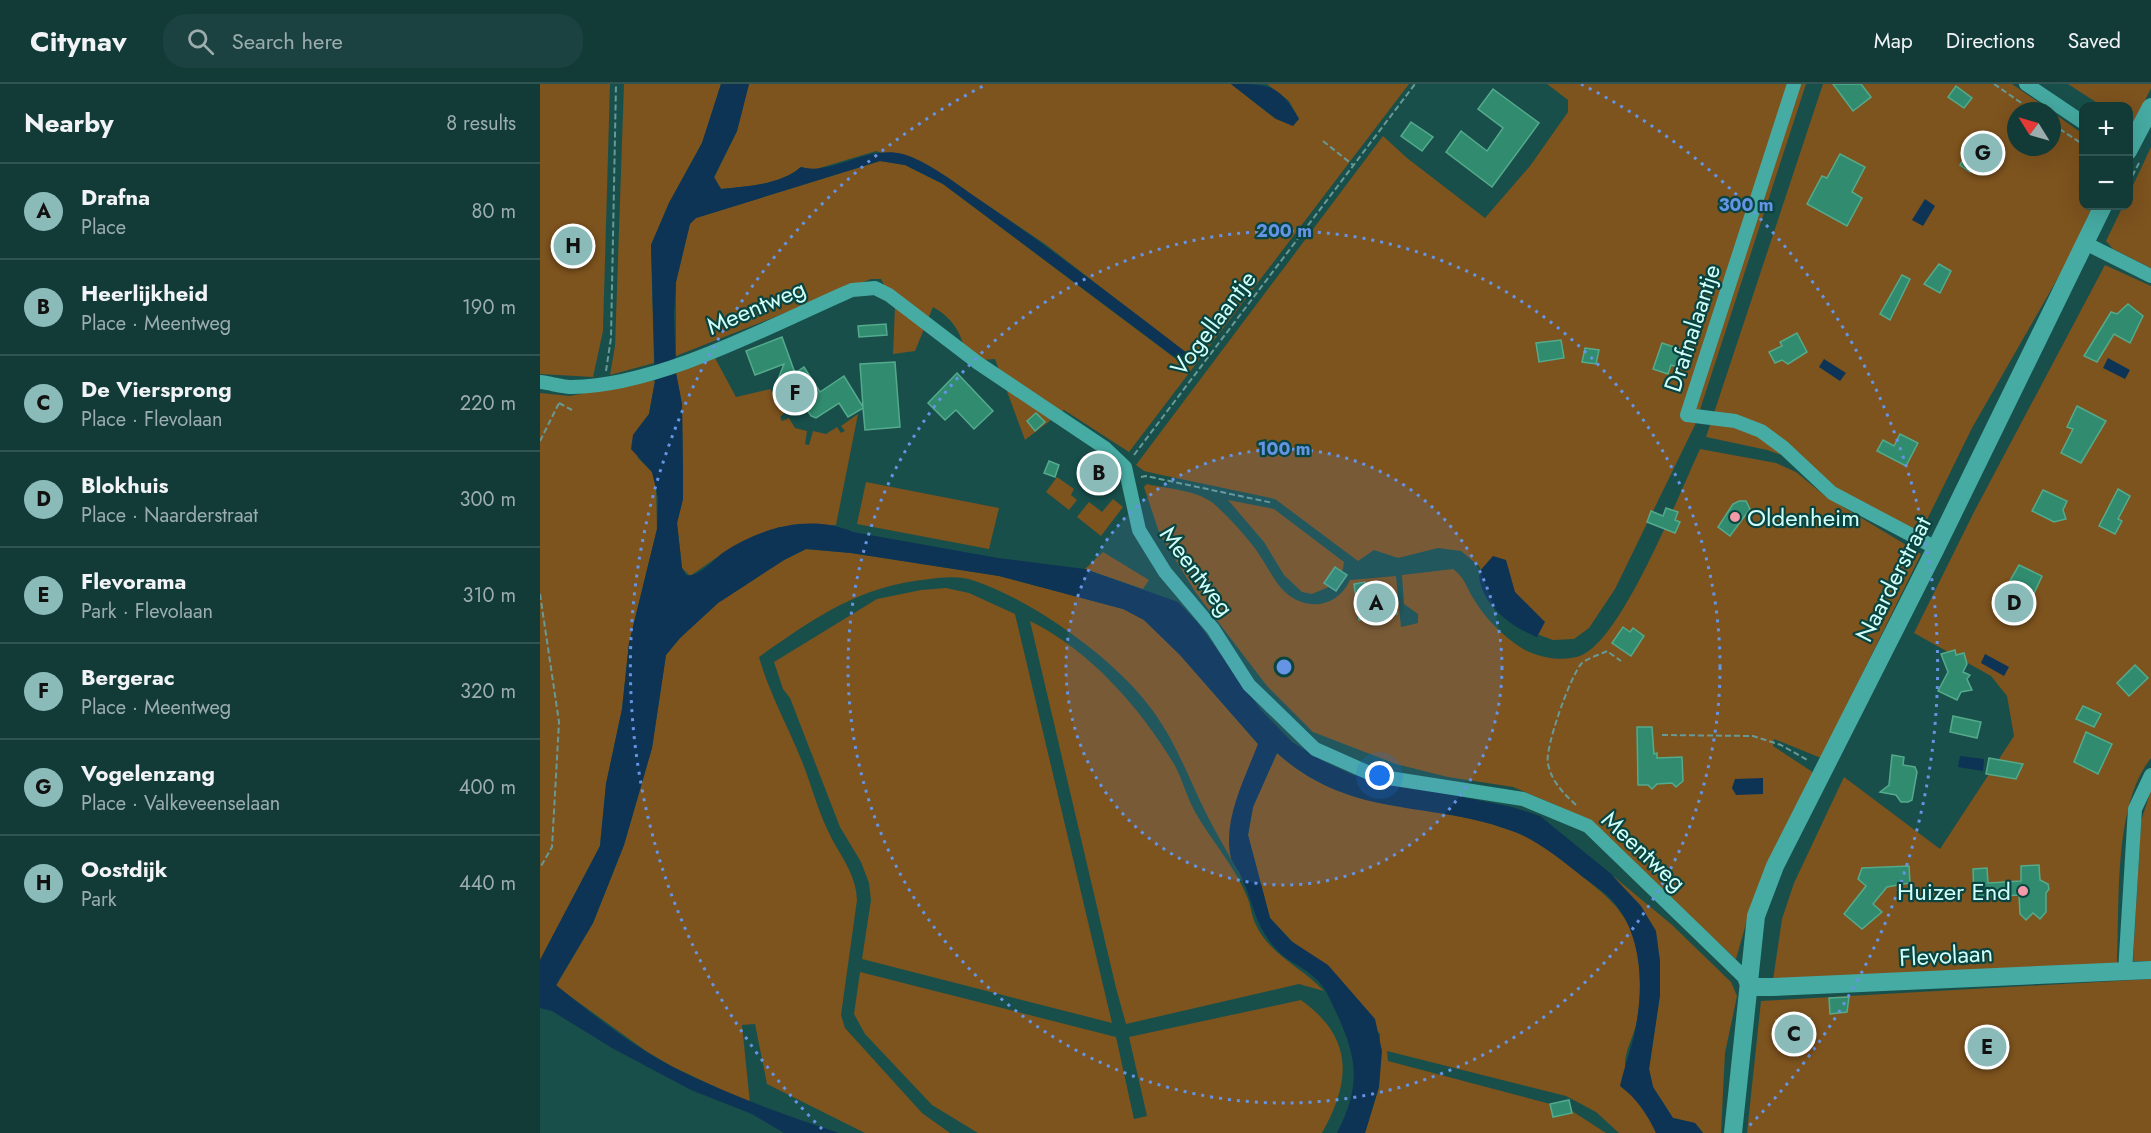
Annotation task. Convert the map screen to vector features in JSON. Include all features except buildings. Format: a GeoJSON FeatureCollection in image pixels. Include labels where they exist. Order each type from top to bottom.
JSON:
{"type":"FeatureCollection","features":[{"type":"Feature","properties":{"kind":"street","name":"Drafnalaantje"},"geometry":{"type":"LineString","coordinates":[[1794,84],[1687,415],[1735,421],[1761,431],[1784,448],[1832,493],[1936,548]]}},
{"type":"Feature","properties":{"kind":"street"},"geometry":{"type":"LineString","coordinates":[[2026,84],[2079,120]]}},
{"type":"Feature","properties":{"kind":"street"},"geometry":{"type":"LineString","coordinates":[[2133,143],[2151,107]]}},
{"type":"Feature","properties":{"kind":"street","name":"Naarderstraat"},"geometry":{"type":"LineString","coordinates":[[1733,1133],[1755,916],[1775,866],[1936,548],[2101,210]]}},
{"type":"Feature","properties":{"kind":"street"},"geometry":{"type":"LineString","coordinates":[[2085,243],[2151,276]]}},
{"type":"Feature","properties":{"kind":"street","name":"Meentweg"},"geometry":{"type":"LineString","coordinates":[[540,382],[571,387],[648,375],[683,363],[852,290],[874,288],[889,295],[978,363],[1105,448],[1127,473],[1139,530],[1165,572],[1213,629],[1249,685],[1315,749],[1376,776],[1523,799],[1588,826],[1747,980]]}},
{"type":"Feature","properties":{"kind":"street"},"geometry":{"type":"LineString","coordinates":[[2125,972],[2134,809],[2151,775]]}},
{"type":"Feature","properties":{"kind":"street","name":"Flevolaan"},"geometry":{"type":"LineString","coordinates":[[1747,980],[1755,987],[1772,987],[2151,970]]}},
{"type":"Feature","properties":{"kind":"path"},"geometry":{"type":"LineString","coordinates":[[604,382],[611,338],[616,84]]}},
{"type":"Feature","properties":{"kind":"path","name":"Vogellaantje"},"geometry":{"type":"LineString","coordinates":[[1127,473],[1415,84]]}},
{"type":"Feature","properties":{"kind":"path"},"geometry":{"type":"LineString","coordinates":[[1994,84],[2019,102]]}},
{"type":"Feature","properties":{"kind":"path"},"geometry":{"type":"LineString","coordinates":[[2061,130],[2079,141]]}},
{"type":"Feature","properties":{"kind":"path"},"geometry":{"type":"LineString","coordinates":[[1323,141],[1353,166]]}},
{"type":"Feature","properties":{"kind":"path"},"geometry":{"type":"LineString","coordinates":[[540,441],[559,403],[572,410]]}},
{"type":"Feature","properties":{"kind":"path"},"geometry":{"type":"LineString","coordinates":[[1127,473],[1273,503]]}},
{"type":"Feature","properties":{"kind":"path"},"geometry":{"type":"LineString","coordinates":[[540,594],[559,722],[552,847],[540,868]]}},
{"type":"Feature","properties":{"kind":"path"},"geometry":{"type":"LineString","coordinates":[[1588,826],[1580,809],[1557,787],[1547,762],[1551,739],[1570,685],[1581,664],[1607,651],[1621,661]]}},
{"type":"Feature","properties":{"kind":"path"},"geometry":{"type":"LineString","coordinates":[[1662,735],[1753,736],[1781,745],[1825,769]]}},
{"type":"Feature","properties":{"kind":"shaded area"},"geometry":{"type":"Polygon","coordinates":[[[540,84],[610,84],[603,331],[593,377],[540,374],[540,84]]]}},
{"type":"Feature","properties":{"kind":"shaded area"},"geometry":{"type":"Polygon","coordinates":[[[624,84],[721,84],[702,143],[669,203],[651,245],[654,363],[610,375],[615,346],[624,84]]]}},
{"type":"Feature","properties":{"kind":"shaded area"},"geometry":{"type":"Polygon","coordinates":[[[749,84],[1231,84],[1276,119],[1299,119],[1289,101],[1267,84],[1409,84],[1129,452],[1064,410],[1025,440],[995,359],[968,361],[953,323],[933,307],[915,351],[893,354],[895,306],[881,279],[871,279],[676,356],[676,282],[690,223],[696,218],[880,161],[905,165],[943,184],[1180,362],[1186,353],[1045,244],[944,176],[876,151],[813,170],[801,167],[783,178],[763,184],[721,189],[714,178],[737,131],[749,84]]]}},
{"type":"Feature","properties":{"kind":"shaded area"},"geometry":{"type":"Polygon","coordinates":[[[1547,84],[1806,84],[1695,425],[1615,589],[1589,628],[1574,639],[1553,640],[1531,632],[1489,589],[1479,566],[1461,551],[1438,548],[1398,558],[1374,550],[1358,561],[1275,499],[1144,471],[1136,465],[1383,136],[1407,158],[1485,218],[1530,166],[1568,112],[1568,100],[1547,84]]]}},
{"type":"Feature","properties":{"kind":"shaded area"},"geometry":{"type":"Polygon","coordinates":[[[1823,84],[2012,84],[2038,102],[2007,102],[2007,156],[2061,156],[2061,118],[2079,131],[2079,210],[2091,210],[2067,262],[1972,428],[1920,534],[1856,502],[1796,460],[1767,450],[1706,437],[1823,84]]]}},
{"type":"Feature","properties":{"kind":"shaded area"},"geometry":{"type":"Polygon","coordinates":[[[2068,84],[2151,84],[2133,125],[2133,102],[2096,102],[2068,84]]]}},
{"type":"Feature","properties":{"kind":"shaded area"},"geometry":{"type":"Polygon","coordinates":[[[2151,147],[2151,268],[2113,249],[2106,241],[2121,210],[2133,210],[2133,185],[2151,147]]]}},
{"type":"Feature","properties":{"kind":"shaded area"},"geometry":{"type":"Polygon","coordinates":[[[2105,265],[2151,286],[2151,758],[2139,778],[2124,828],[2119,884],[2117,963],[1773,980],[1782,919],[1794,883],[1844,777],[1940,849],[2014,736],[2007,696],[1991,676],[1914,633],[1974,512],[2105,265]]]}},
{"type":"Feature","properties":{"kind":"shaded area"},"geometry":{"type":"Polygon","coordinates":[[[715,358],[736,397],[770,389],[785,412],[780,417],[782,421],[789,418],[795,428],[807,431],[805,444],[809,445],[813,431],[826,434],[837,427],[841,433],[845,431],[841,426],[858,414],[836,525],[779,527],[726,551],[690,576],[682,568],[677,523],[683,499],[682,404],[676,373],[715,358]]]}},
{"type":"Feature","properties":{"kind":"shaded area"},"geometry":{"type":"Polygon","coordinates":[[[647,380],[655,381],[649,414],[633,435],[638,458],[652,472],[656,485],[657,529],[629,643],[622,709],[606,784],[600,846],[540,960],[540,393],[570,396],[647,380]]]}},
{"type":"Feature","properties":{"kind":"shaded area"},"geometry":{"type":"Polygon","coordinates":[[[1700,449],[1776,463],[1796,472],[1825,496],[1921,554],[1821,758],[1774,739],[1773,746],[1814,773],[1753,899],[1736,959],[1621,854],[1558,806],[1513,787],[1448,777],[1396,764],[1313,732],[1267,686],[1196,593],[1160,535],[1144,487],[1147,484],[1182,490],[1213,503],[1254,547],[1282,589],[1300,601],[1309,604],[1328,602],[1344,590],[1350,580],[1396,576],[1401,627],[1418,623],[1418,614],[1404,604],[1402,575],[1453,569],[1463,579],[1477,605],[1488,619],[1513,642],[1526,651],[1541,656],[1567,659],[1582,655],[1598,643],[1615,622],[1648,562],[1700,449]]]}},
{"type":"Feature","properties":{"kind":"shaded area"},"geometry":{"type":"Polygon","coordinates":[[[1057,477],[1074,489],[1071,495],[1077,500],[1069,510],[1046,492],[1057,477]]]}},
{"type":"Feature","properties":{"kind":"shaded area"},"geometry":{"type":"Polygon","coordinates":[[[866,482],[999,508],[989,549],[857,524],[866,482]]]}},
{"type":"Feature","properties":{"kind":"shaded area"},"geometry":{"type":"Polygon","coordinates":[[[1113,499],[1123,507],[1101,536],[1077,517],[1089,502],[1102,512],[1113,499]]]}},
{"type":"Feature","properties":{"kind":"shaded area"},"geometry":{"type":"Polygon","coordinates":[[[1228,500],[1274,509],[1344,562],[1343,569],[1331,586],[1312,594],[1302,592],[1284,575],[1264,542],[1228,500]]]}},
{"type":"Feature","properties":{"kind":"shaded area"},"geometry":{"type":"Polygon","coordinates":[[[806,549],[851,553],[999,576],[1123,609],[1144,620],[1180,655],[1258,744],[1231,834],[1231,859],[1204,810],[1173,744],[1153,711],[1133,687],[1110,664],[1072,634],[1029,606],[986,585],[970,579],[952,577],[905,582],[882,588],[860,596],[819,617],[759,657],[773,696],[805,768],[825,824],[854,881],[857,900],[841,1015],[845,1028],[922,1113],[950,1133],[865,1133],[767,1084],[755,1024],[742,1025],[750,1103],[673,1067],[646,1051],[556,986],[593,923],[624,845],[652,748],[666,655],[680,638],[718,603],[784,560],[806,549]]]}},
{"type":"Feature","properties":{"kind":"shaded area"},"geometry":{"type":"Polygon","coordinates":[[[1103,552],[1149,580],[1143,589],[1085,569],[1103,552]]]}},
{"type":"Feature","properties":{"kind":"shaded area"},"geometry":{"type":"Polygon","coordinates":[[[946,588],[969,593],[1015,614],[1112,1023],[862,959],[871,900],[869,883],[861,862],[840,827],[774,662],[877,599],[921,590],[946,588]]]}},
{"type":"Feature","properties":{"kind":"shaded area"},"geometry":{"type":"Polygon","coordinates":[[[1030,621],[1052,633],[1093,664],[1112,682],[1146,722],[1174,764],[1200,821],[1243,888],[1262,936],[1278,953],[1324,991],[1299,984],[1126,1024],[1030,621]]]}},
{"type":"Feature","properties":{"kind":"shaded area"},"geometry":{"type":"Polygon","coordinates":[[[1277,753],[1305,774],[1333,789],[1392,805],[1484,822],[1515,832],[1559,858],[1610,900],[1622,914],[1631,930],[1639,963],[1639,1009],[1625,1059],[1626,1074],[1632,1092],[1656,1133],[1619,1133],[1596,1112],[1566,1096],[1387,1051],[1388,1061],[1569,1109],[1606,1133],[1365,1133],[1379,1087],[1380,1034],[1270,918],[1248,835],[1253,807],[1277,753]]]}},
{"type":"Feature","properties":{"kind":"shaded area"},"geometry":{"type":"Polygon","coordinates":[[[2151,790],[2151,961],[2133,961],[2141,821],[2151,790]]]}},
{"type":"Feature","properties":{"kind":"shaded area"},"geometry":{"type":"Polygon","coordinates":[[[1613,876],[1671,924],[1731,982],[1737,996],[1725,1053],[1721,1133],[1703,1133],[1695,1123],[1673,1118],[1653,1087],[1649,1069],[1660,995],[1660,961],[1613,876]]]}},
{"type":"Feature","properties":{"kind":"shaded area"},"geometry":{"type":"Polygon","coordinates":[[[860,972],[1116,1037],[1134,1119],[1147,1116],[1129,1037],[1301,1000],[1318,1014],[1338,1044],[1342,1060],[1339,1095],[1322,1133],[978,1133],[932,1105],[865,1034],[854,1014],[860,972]]]}},
{"type":"Feature","properties":{"kind":"shaded area"},"geometry":{"type":"Polygon","coordinates":[[[2151,979],[2151,1133],[1747,1133],[1761,1001],[2151,979]]]}},
{"type":"Feature","properties":{"kind":"water"},"geometry":{"type":"Polygon","coordinates":[[[721,84],[749,84],[737,131],[714,177],[721,189],[774,181],[801,167],[825,168],[876,154],[889,152],[912,157],[942,173],[1004,217],[1187,353],[1181,362],[943,184],[905,165],[880,161],[696,218],[690,224],[676,282],[674,314],[676,373],[682,404],[683,465],[683,499],[677,523],[682,568],[686,575],[696,574],[724,552],[754,536],[787,526],[820,524],[998,558],[1085,569],[1178,602],[1198,623],[1261,710],[1292,742],[1323,761],[1353,775],[1512,807],[1540,816],[1610,873],[1641,906],[1656,931],[1660,961],[1660,995],[1649,1069],[1653,1087],[1673,1118],[1695,1123],[1703,1133],[1656,1133],[1641,1107],[1620,1086],[1637,1020],[1639,970],[1633,938],[1627,923],[1608,896],[1550,852],[1515,832],[1452,815],[1363,799],[1334,789],[1306,775],[1277,753],[1253,807],[1248,835],[1270,918],[1291,941],[1328,965],[1375,1019],[1382,1051],[1379,1087],[1365,1133],[1337,1133],[1345,1116],[1353,1086],[1354,1073],[1349,1044],[1330,998],[1322,985],[1311,974],[1282,955],[1270,942],[1255,914],[1245,885],[1231,858],[1229,844],[1232,815],[1241,785],[1258,744],[1180,655],[1144,620],[1123,609],[999,576],[851,553],[806,549],[784,560],[718,603],[680,638],[666,655],[652,748],[624,845],[593,923],[556,985],[627,1039],[673,1067],[754,1103],[839,1133],[784,1133],[752,1114],[691,1090],[612,1048],[552,1011],[540,1008],[540,960],[600,846],[606,784],[622,709],[629,643],[657,529],[658,497],[652,472],[631,449],[633,435],[649,414],[655,381],[651,245],[669,203],[702,143],[721,84]]]}},
{"type":"Feature","properties":{"kind":"water"},"geometry":{"type":"Polygon","coordinates":[[[1231,84],[1272,88],[1292,107],[1299,119],[1293,126],[1276,119],[1231,84]]]}},
{"type":"Feature","properties":{"kind":"water"},"geometry":{"type":"Polygon","coordinates":[[[1925,199],[1935,206],[1923,226],[1912,220],[1925,199]]]}},
{"type":"Feature","properties":{"kind":"water"},"geometry":{"type":"Polygon","coordinates":[[[2108,358],[2130,370],[2125,379],[2103,368],[2108,358]]]}},
{"type":"Feature","properties":{"kind":"water"},"geometry":{"type":"Polygon","coordinates":[[[1824,359],[1846,373],[1840,381],[1819,367],[1824,359]]]}},
{"type":"Feature","properties":{"kind":"water"},"geometry":{"type":"Polygon","coordinates":[[[1493,556],[1506,560],[1515,592],[1545,622],[1537,637],[1507,620],[1490,604],[1484,594],[1479,572],[1493,556]]]}},
{"type":"Feature","properties":{"kind":"water"},"geometry":{"type":"Polygon","coordinates":[[[1985,654],[2009,667],[2004,676],[1981,663],[1985,654]]]}},
{"type":"Feature","properties":{"kind":"water"},"geometry":{"type":"Polygon","coordinates":[[[1960,756],[1984,759],[1983,771],[1958,767],[1960,756]]]}},
{"type":"Feature","properties":{"kind":"water"},"geometry":{"type":"Polygon","coordinates":[[[1763,778],[1763,794],[1736,795],[1732,788],[1735,779],[1763,778]]]}},
{"type":"Feature","properties":{"kind":"place","name":"Vogelenzang"},"geometry":{"type":"Point","coordinates":[1983,153]}},
{"type":"Feature","properties":{"kind":"place","name":"Oostdijk"},"geometry":{"type":"Point","coordinates":[573,246]}},
{"type":"Feature","properties":{"kind":"place","name":"Bergerac"},"geometry":{"type":"Point","coordinates":[795,393]}},
{"type":"Feature","properties":{"kind":"place","name":"Heerlijkheid"},"geometry":{"type":"Point","coordinates":[1099,473]}},
{"type":"Feature","properties":{"kind":"place","name":"Oldenheim"},"geometry":{"type":"Point","coordinates":[1735,517]}},
{"type":"Feature","properties":{"kind":"place","name":"Drafna"},"geometry":{"type":"Point","coordinates":[1376,603]}},
{"type":"Feature","properties":{"kind":"place","name":"Blokhuis"},"geometry":{"type":"Point","coordinates":[2014,603]}},
{"type":"Feature","properties":{"kind":"place","name":"Huizer End"},"geometry":{"type":"Point","coordinates":[2023,891]}},
{"type":"Feature","properties":{"kind":"place","name":"De Viersprong"},"geometry":{"type":"Point","coordinates":[1794,1034]}},
{"type":"Feature","properties":{"kind":"place","name":"Flevorama"},"geometry":{"type":"Point","coordinates":[1987,1047]}}]}
